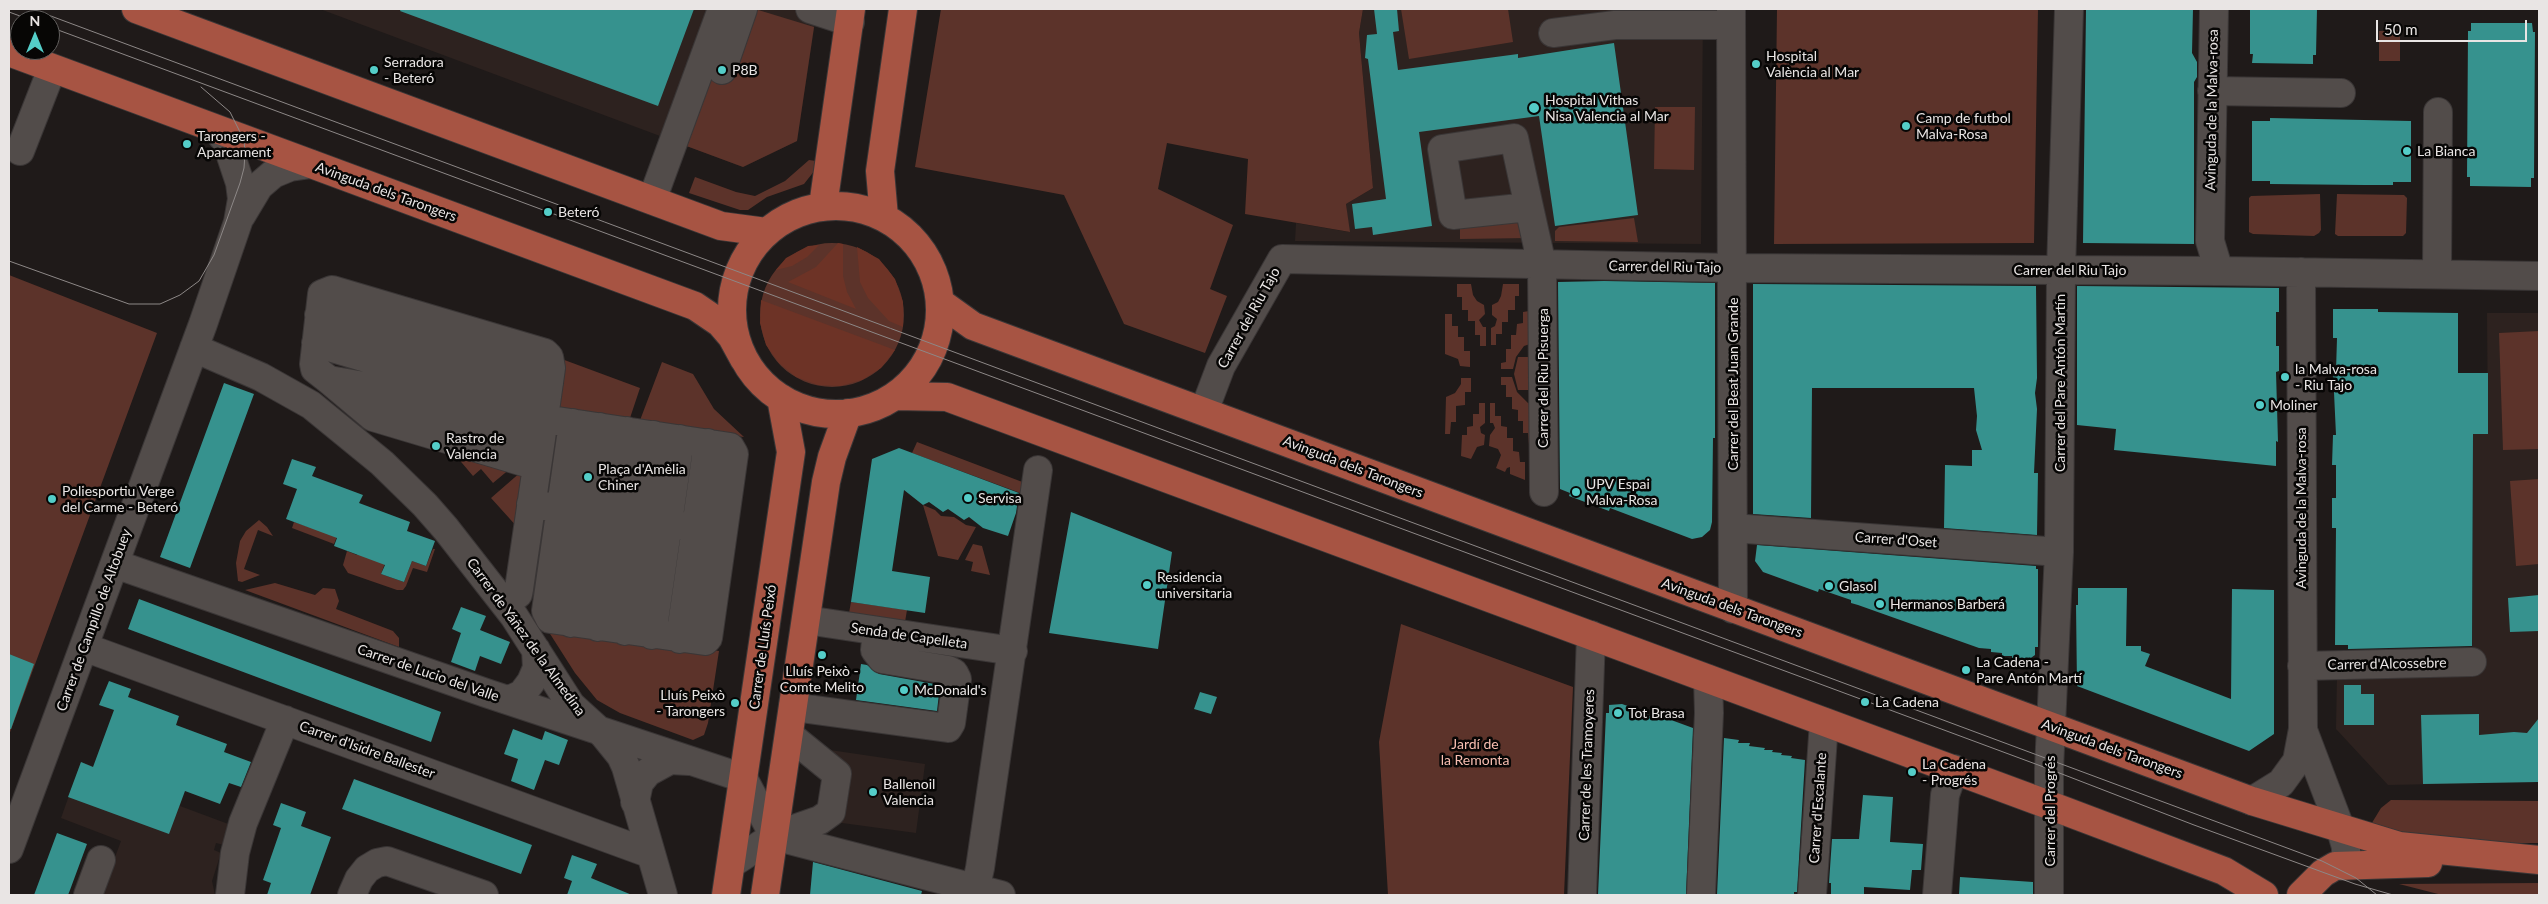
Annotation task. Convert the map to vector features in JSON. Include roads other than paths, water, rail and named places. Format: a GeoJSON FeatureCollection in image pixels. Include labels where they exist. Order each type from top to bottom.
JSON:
{"type":"FeatureCollection","features":[{"type":"Feature","properties":{"kind":"main road"},"geometry":{"type":"LineString","coordinates":[[136,9],[721,226],[766,232]]}},
{"type":"Feature","properties":{"kind":"main road"},"geometry":{"type":"LineString","coordinates":[[884,217],[880,171],[903,9]]}},
{"type":"Feature","properties":{"kind":"main road"},"geometry":{"type":"LineString","coordinates":[[823,206],[851,15]]}},
{"type":"Feature","properties":{"kind":"main road","name":"Avinguda dels Tarongers"},"geometry":{"type":"LineString","coordinates":[[9,52],[695,306],[720,323],[732,337],[744,359]]}},
{"type":"Feature","properties":{"kind":"main road"},"geometry":{"type":"LineString","coordinates":[[823,206],[854,207],[884,217],[902,228],[918,244],[929,261],[938,282],[941,303],[940,325],[931,355],[916,378],[895,396],[864,410],[848,414],[813,412],[781,398],[766,388],[744,359],[733,325],[732,303],[735,282],[750,250],[766,232],[792,215],[823,206]]}},
{"type":"Feature","properties":{"kind":"main road","name":"Avinguda dels Tarongers"},"geometry":{"type":"LineString","coordinates":[[941,303],[973,326],[2252,801],[2399,846],[2539,860]]}},
{"type":"Feature","properties":{"kind":"main road"},"geometry":{"type":"LineString","coordinates":[[895,396],[947,397],[2050,805],[2224,871],[2264,895]]}},
{"type":"Feature","properties":{"kind":"main road","name":"Carrer de Lluís Peixó"},"geometry":{"type":"LineString","coordinates":[[726,895],[792,452],[781,398]]}},
{"type":"Feature","properties":{"kind":"main road"},"geometry":{"type":"LineString","coordinates":[[765,895],[829,469],[848,414]]}},
{"type":"Feature","properties":{"kind":"main road"},"geometry":{"type":"LineString","coordinates":[[2301,895],[2323,873],[2336,866],[2539,860]]}},
{"type":"Feature","properties":{"kind":"street"},"geometry":{"type":"LineString","coordinates":[[652,200],[722,9]]}},
{"type":"Feature","properties":{"kind":"street"},"geometry":{"type":"LineString","coordinates":[[722,70],[744,9]]}},
{"type":"Feature","properties":{"kind":"street"},"geometry":{"type":"LineString","coordinates":[[810,9],[851,15]]}},
{"type":"Feature","properties":{"kind":"street","name":"Carrer del Pare Antón Martín"},"geometry":{"type":"LineString","coordinates":[[2050,727],[2059,552],[2061,270],[2069,9]]}},
{"type":"Feature","properties":{"kind":"street","name":"Avinguda de la Malva-rosa"},"geometry":{"type":"LineString","coordinates":[[2214,9],[2210,241],[2219,270]]}},
{"type":"Feature","properties":{"kind":"street"},"geometry":{"type":"LineString","coordinates":[[1552,33],[1615,25],[1731,17]]}},
{"type":"Feature","properties":{"kind":"street","name":"Carrer del Beat Juan Grande"},"geometry":{"type":"LineString","coordinates":[[1731,17],[1733,609]]}},
{"type":"Feature","properties":{"kind":"street"},"geometry":{"type":"LineString","coordinates":[[20,151],[52,69]]}},
{"type":"Feature","properties":{"kind":"street"},"geometry":{"type":"LineString","coordinates":[[2212,90],[2342,93]]}},
{"type":"Feature","properties":{"kind":"street"},"geometry":{"type":"LineString","coordinates":[[2437,274],[2438,112]]}},
{"type":"Feature","properties":{"kind":"street","name":"Carrer de Campillo de Altobuey"},"geometry":{"type":"LineString","coordinates":[[9,848],[115,564],[238,222],[242,198],[240,183],[226,141],[216,130]]}},
{"type":"Feature","properties":{"kind":"street","name":"Carrer de Campillo de Altobuey"},"geometry":{"type":"LineString","coordinates":[[238,222],[259,186],[273,174],[290,166],[311,164]]}},
{"type":"Feature","properties":{"kind":"street","name":"Carrer del Riu Pisuerga"},"geometry":{"type":"LineString","coordinates":[[1529,207],[1542,265],[1544,492]]}},
{"type":"Feature","properties":{"kind":"street","name":"Carrer del Riu Tajo"},"geometry":{"type":"LineString","coordinates":[[1204,411],[1221,366],[1282,259],[1733,268],[2219,270]]}},
{"type":"Feature","properties":{"kind":"street"},"geometry":{"type":"LineString","coordinates":[[2219,270],[2539,276]]}},
{"type":"Feature","properties":{"kind":"street","name":"Avinguda de la Malva-rosa"},"geometry":{"type":"LineString","coordinates":[[2252,801],[2281,782],[2297,761],[2303,729],[2301,272]]}},
{"type":"Feature","properties":{"kind":"street"},"geometry":{"type":"LineString","coordinates":[[505,604],[518,594],[537,466],[551,368],[549,357],[517,345],[332,290],[322,294],[315,369],[373,417],[537,466]]}},
{"type":"Feature","properties":{"kind":"street"},"geometry":{"type":"LineString","coordinates":[[316,343],[543,423]]}},
{"type":"Feature","properties":{"kind":"street","name":"Carrer de Yáñez de la Almedina"},"geometry":{"type":"LineString","coordinates":[[194,348],[261,377],[311,405],[382,463],[425,505],[505,604],[571,704],[621,756],[626,767],[663,895]]}},
{"type":"Feature","properties":{"kind":"street"},"geometry":{"type":"LineString","coordinates":[[311,405],[329,380]]}},
{"type":"Feature","properties":{"kind":"street"},"geometry":{"type":"LineString","coordinates":[[329,380],[543,423],[573,423],[600,427],[627,431],[667,437],[708,443],[730,447],[734,454],[708,638],[699,642],[598,628],[550,619],[546,611],[574,510],[600,427]]}},
{"type":"Feature","properties":{"kind":"street"},"geometry":{"type":"LineString","coordinates":[[573,423],[574,510]]}},
{"type":"Feature","properties":{"kind":"street"},"geometry":{"type":"LineString","coordinates":[[598,628],[627,431]]}},
{"type":"Feature","properties":{"kind":"street"},"geometry":{"type":"LineString","coordinates":[[625,631],[642,520],[667,437]]}},
{"type":"Feature","properties":{"kind":"street"},"geometry":{"type":"LineString","coordinates":[[652,635],[668,524],[667,437]]}},
{"type":"Feature","properties":{"kind":"street"},"geometry":{"type":"LineString","coordinates":[[680,639],[708,443]]}},
{"type":"Feature","properties":{"kind":"street"},"geometry":{"type":"LineString","coordinates":[[975,891],[980,868],[1038,470]]}},
{"type":"Feature","properties":{"kind":"street"},"geometry":{"type":"LineString","coordinates":[[531,504],[723,532]]}},
{"type":"Feature","properties":{"kind":"street","name":"Carrer d'Oset"},"geometry":{"type":"LineString","coordinates":[[1734,528],[2059,552]]}},
{"type":"Feature","properties":{"kind":"street","name":"Carrer de Lucio del Valle"},"geometry":{"type":"LineString","coordinates":[[115,564],[509,700],[744,778]]}},
{"type":"Feature","properties":{"kind":"street","name":"Senda de Capelleta"},"geometry":{"type":"LineString","coordinates":[[806,620],[1012,651]]}},
{"type":"Feature","properties":{"kind":"street"},"geometry":{"type":"LineString","coordinates":[[793,707],[948,728],[951,723],[957,679],[954,673],[948,670],[882,659],[875,650],[877,632]]}},
{"type":"Feature","properties":{"kind":"street","name":"Carrer de les Tramoyeres"},"geometry":{"type":"LineString","coordinates":[[1582,895],[1591,635]]}},
{"type":"Feature","properties":{"kind":"street","name":"Carrer d'Isidre Ballester"},"geometry":{"type":"LineString","coordinates":[[84,647],[651,854]]}},
{"type":"Feature","properties":{"kind":"street"},"geometry":{"type":"LineString","coordinates":[[509,700],[522,694],[531,682],[537,668],[536,650]]}},
{"type":"Feature","properties":{"kind":"street","name":"Carrer d'Alcossebre"},"geometry":{"type":"LineString","coordinates":[[2302,666],[2472,662]]}},
{"type":"Feature","properties":{"kind":"street"},"geometry":{"type":"LineString","coordinates":[[1700,895],[1710,713],[1708,679]]}},
{"type":"Feature","properties":{"kind":"street"},"geometry":{"type":"LineString","coordinates":[[230,895],[234,853],[243,823],[285,720]]}},
{"type":"Feature","properties":{"kind":"street","name":"Carrer d'Escalante"},"geometry":{"type":"LineString","coordinates":[[1812,895],[1824,722]]}},
{"type":"Feature","properties":{"kind":"street","name":"Carrer del Progrés"},"geometry":{"type":"LineString","coordinates":[[2049,895],[2050,727]]}},
{"type":"Feature","properties":{"kind":"street","name":"Avinguda de la Malva-rosa"},"geometry":{"type":"LineString","coordinates":[[2303,729],[2342,830],[2346,847],[2346,865]]}},
{"type":"Feature","properties":{"kind":"street"},"geometry":{"type":"LineString","coordinates":[[731,864],[774,836],[820,820],[831,812],[837,774],[789,735]]}},
{"type":"Feature","properties":{"kind":"street"},"geometry":{"type":"LineString","coordinates":[[635,802],[639,783],[648,772],[670,760],[698,762]]}},
{"type":"Feature","properties":{"kind":"street"},"geometry":{"type":"LineString","coordinates":[[1937,895],[1945,795],[1954,769]]}},
{"type":"Feature","properties":{"kind":"street"},"geometry":{"type":"LineString","coordinates":[[744,778],[774,836],[975,891],[1001,895]]}},
{"type":"Feature","properties":{"kind":"street"},"geometry":{"type":"LineString","coordinates":[[88,895],[101,860]]}},
{"type":"Feature","properties":{"kind":"street"},"geometry":{"type":"LineString","coordinates":[[352,895],[359,879],[367,869],[377,863],[387,861],[484,895]]}},
{"type":"Feature","properties":{"kind":"tram line"},"geometry":{"type":"LineString","coordinates":[[32,9],[2322,861],[2356,878],[2377,895]]}},
{"type":"Feature","properties":{"kind":"tram line"},"geometry":{"type":"LineString","coordinates":[[60,31],[2049,769],[2194,825],[2355,884],[2393,895]]}},
{"type":"Feature","properties":{"kind":"tram line"},"geometry":{"type":"LineString","coordinates":[[9,261],[129,304],[160,304],[180,295],[199,281],[214,255],[240,183],[245,153],[244,140],[230,112],[201,87]]}},
{"type":"Feature","properties":{"kind":"place","name":"Hospital València al Mar"},"geometry":{"type":"Point","coordinates":[1756,64]}},
{"type":"Feature","properties":{"kind":"place","name":"Serradora - Beteró"},"geometry":{"type":"Point","coordinates":[374,70]}},
{"type":"Feature","properties":{"kind":"place","name":"P8B"},"geometry":{"type":"Point","coordinates":[722,70]}},
{"type":"Feature","properties":{"kind":"place","name":"Hospital Vithas Nisa Valencia al Mar"},"geometry":{"type":"Point","coordinates":[1534,108]}},
{"type":"Feature","properties":{"kind":"place","name":"Camp de futbol Malva-Rosa"},"geometry":{"type":"Point","coordinates":[1906,126]}},
{"type":"Feature","properties":{"kind":"place","name":"Tarongers - Aparcament"},"geometry":{"type":"Point","coordinates":[187,144]}},
{"type":"Feature","properties":{"kind":"place","name":"La Bianca"},"geometry":{"type":"Point","coordinates":[2407,151]}},
{"type":"Feature","properties":{"kind":"place","name":"Beteró"},"geometry":{"type":"Point","coordinates":[548,212]}},
{"type":"Feature","properties":{"kind":"place","name":"la Malva-rosa - Riu Tajo"},"geometry":{"type":"Point","coordinates":[2285,377]}},
{"type":"Feature","properties":{"kind":"place","name":"Moliner"},"geometry":{"type":"Point","coordinates":[2260,405]}},
{"type":"Feature","properties":{"kind":"place","name":"Rastro de Valencia"},"geometry":{"type":"Point","coordinates":[436,446]}},
{"type":"Feature","properties":{"kind":"place","name":"Plaça d'Amèlia Chiner"},"geometry":{"type":"Point","coordinates":[588,477]}},
{"type":"Feature","properties":{"kind":"place","name":"UPV Espai Malva-Rosa"},"geometry":{"type":"Point","coordinates":[1576,492]}},
{"type":"Feature","properties":{"kind":"place","name":"Servisa"},"geometry":{"type":"Point","coordinates":[968,498]}},
{"type":"Feature","properties":{"kind":"place","name":"Poliesportiu Verge del Carme - Beteró"},"geometry":{"type":"Point","coordinates":[52,499]}},
{"type":"Feature","properties":{"kind":"place","name":"Residencia universitaria"},"geometry":{"type":"Point","coordinates":[1147,585]}},
{"type":"Feature","properties":{"kind":"place","name":"Glasol"},"geometry":{"type":"Point","coordinates":[1829,586]}},
{"type":"Feature","properties":{"kind":"place","name":"Hermanos Barberá"},"geometry":{"type":"Point","coordinates":[1880,604]}},
{"type":"Feature","properties":{"kind":"place","name":"Lluís Peixò - Comte Melito"},"geometry":{"type":"Point","coordinates":[822,655]}},
{"type":"Feature","properties":{"kind":"place","name":"La Cadena - Pare Antón Martí"},"geometry":{"type":"Point","coordinates":[1966,670]}},
{"type":"Feature","properties":{"kind":"place","name":"McDonald's"},"geometry":{"type":"Point","coordinates":[904,690]}},
{"type":"Feature","properties":{"kind":"place","name":"La Cadena"},"geometry":{"type":"Point","coordinates":[1865,702]}},
{"type":"Feature","properties":{"kind":"place","name":"Lluís Peixò - Tarongers"},"geometry":{"type":"Point","coordinates":[735,703]}},
{"type":"Feature","properties":{"kind":"place","name":"Tot Brasa"},"geometry":{"type":"Point","coordinates":[1618,713]}},
{"type":"Feature","properties":{"kind":"place","name":"La Cadena - Progrés"},"geometry":{"type":"Point","coordinates":[1912,772]}},
{"type":"Feature","properties":{"kind":"place","name":"Ballenoil Valencia"},"geometry":{"type":"Point","coordinates":[873,792]}},
{"type":"Feature","properties":{"kind":"park label","name":"Jardí de la Remonta"},"geometry":{"type":"Point","coordinates":[1475,752]}}]}
